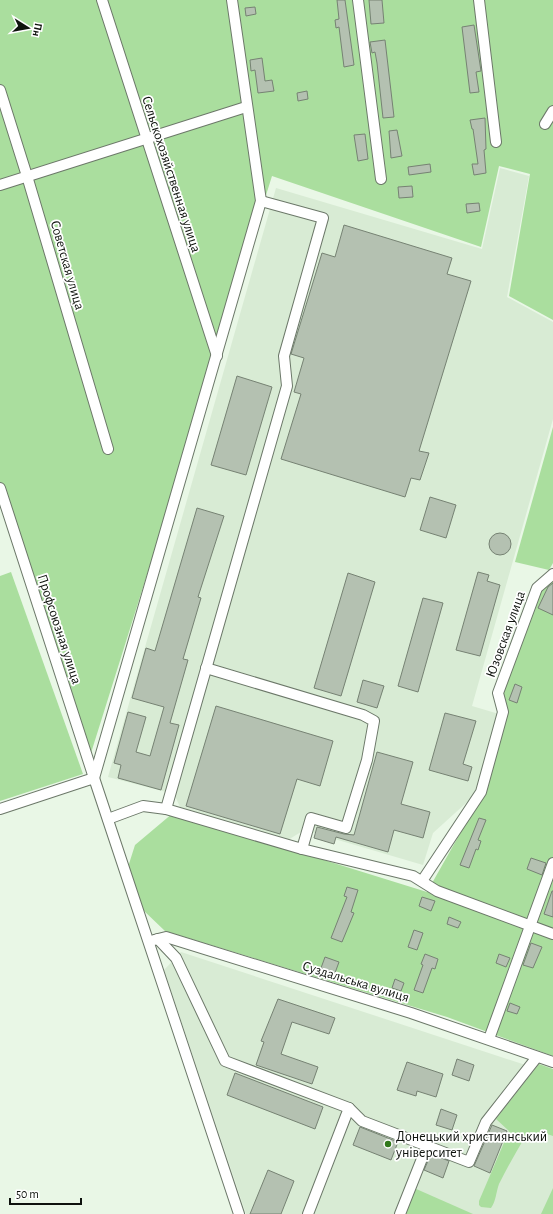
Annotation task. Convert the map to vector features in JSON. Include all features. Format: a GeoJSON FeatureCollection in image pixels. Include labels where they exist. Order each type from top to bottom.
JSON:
{"type":"FeatureCollection","features":[{"type":"Feature","properties":{"kind":"street","name":"Сельскохозяйственная улица"},"geometry":{"type":"LineString","coordinates":[[102,0],[217,356]]}},
{"type":"Feature","properties":{"kind":"street"},"geometry":{"type":"LineString","coordinates":[[0,809],[94,778],[262,201],[246,107],[232,0]]}},
{"type":"Feature","properties":{"kind":"street"},"geometry":{"type":"LineString","coordinates":[[358,0],[381,179]]}},
{"type":"Feature","properties":{"kind":"street"},"geometry":{"type":"LineString","coordinates":[[479,0],[496,142]]}},
{"type":"Feature","properties":{"kind":"street","name":"Советская улица"},"geometry":{"type":"LineString","coordinates":[[0,90],[28,176],[108,448]]}},
{"type":"Feature","properties":{"kind":"street"},"geometry":{"type":"LineString","coordinates":[[0,185],[246,107]]}},
{"type":"Feature","properties":{"kind":"street"},"geometry":{"type":"LineString","coordinates":[[545,124],[553,111]]}},
{"type":"Feature","properties":{"kind":"street"},"geometry":{"type":"LineString","coordinates":[[166,809],[287,386],[284,356],[323,218],[262,201]]}},
{"type":"Feature","properties":{"kind":"street","name":"Профсоюзная улица"},"geometry":{"type":"LineString","coordinates":[[0,488],[94,778],[153,940],[239,1214]]}},
{"type":"Feature","properties":{"kind":"street","name":"Юзовская улица"},"geometry":{"type":"LineString","coordinates":[[422,881],[481,792],[503,712],[498,693],[537,588],[553,574]]}},
{"type":"Feature","properties":{"kind":"street"},"geometry":{"type":"LineString","coordinates":[[206,668],[364,715],[374,721],[367,760],[346,828],[311,818],[302,849]]}},
{"type":"Feature","properties":{"kind":"street"},"geometry":{"type":"LineString","coordinates":[[108,819],[143,806],[166,809],[302,849],[413,876],[437,891],[553,934]]}},
{"type":"Feature","properties":{"kind":"street"},"geometry":{"type":"LineString","coordinates":[[489,1039],[553,863]]}},
{"type":"Feature","properties":{"kind":"street","name":"Суздальська вулиця"},"geometry":{"type":"LineString","coordinates":[[153,940],[166,937],[411,1013],[553,1062]]}},
{"type":"Feature","properties":{"kind":"street"},"geometry":{"type":"LineString","coordinates":[[153,940],[176,958],[225,1061],[349,1108],[362,1121],[469,1162],[486,1122],[537,1057]]}},
{"type":"Feature","properties":{"kind":"street"},"geometry":{"type":"LineString","coordinates":[[308,1214],[349,1108]]}},
{"type":"Feature","properties":{"kind":"street"},"geometry":{"type":"LineString","coordinates":[[400,1214],[427,1146]]}},
{"type":"Feature","properties":{"kind":"shaded area"},"geometry":{"type":"Polygon","coordinates":[[[500,168],[529,176],[507,297],[553,322],[553,419],[472,706],[499,714],[476,794],[433,833],[423,865],[304,830],[288,840],[180,807],[174,794],[108,777],[276,188],[482,249],[500,168]]]}},
{"type":"Feature","properties":{"kind":"shaded area","name":"Донецький християнський університет"},"geometry":{"type":"Polygon","coordinates":[[[181,952],[553,1074],[553,1214],[246,1214],[164,970],[181,952]]]}},
{"type":"Feature","properties":{"kind":"green space"},"geometry":{"type":"Polygon","coordinates":[[[0,0],[553,0],[553,320],[509,296],[530,174],[499,166],[481,247],[272,176],[91,753],[0,495],[0,0]]]}},
{"type":"Feature","properties":{"kind":"green space"},"geometry":{"type":"Polygon","coordinates":[[[553,427],[553,563],[549,570],[515,562],[553,427]]]}},
{"type":"Feature","properties":{"kind":"green space"},"geometry":{"type":"Polygon","coordinates":[[[11,572],[83,774],[0,801],[0,576],[11,572]]]}},
{"type":"Feature","properties":{"kind":"green space"},"geometry":{"type":"Polygon","coordinates":[[[553,579],[553,1056],[447,1017],[165,931],[142,909],[128,867],[135,845],[173,813],[427,892],[483,793],[506,713],[501,693],[540,588],[553,579]]]}},
{"type":"Feature","properties":{"kind":"green space"},"geometry":{"type":"Polygon","coordinates":[[[539,1064],[553,1069],[553,1136],[544,1133],[525,1137],[499,1184],[493,1205],[491,1208],[481,1207],[479,1205],[479,1201],[509,1131],[496,1119],[539,1064]]]}},
{"type":"Feature","properties":{"kind":"green space"},"geometry":{"type":"Polygon","coordinates":[[[414,1188],[473,1214],[404,1214],[414,1188]]]}},
{"type":"Feature","properties":{"kind":"green space"},"geometry":{"type":"Polygon","coordinates":[[[553,1188],[553,1214],[541,1214],[553,1188]]]}},
{"type":"Feature","properties":{"kind":"building"},"geometry":{"type":"Polygon","coordinates":[[[337,0],[345,0],[354,65],[344,67],[339,27],[336,28],[335,20],[339,19],[337,0]]]}},
{"type":"Feature","properties":{"kind":"building"},"geometry":{"type":"Polygon","coordinates":[[[369,0],[382,0],[384,23],[371,24],[369,0]]]}},
{"type":"Feature","properties":{"kind":"building"},"geometry":{"type":"Polygon","coordinates":[[[255,7],[256,14],[246,16],[245,8],[255,7]]]}},
{"type":"Feature","properties":{"kind":"building"},"geometry":{"type":"Polygon","coordinates":[[[474,25],[481,71],[476,72],[479,92],[470,93],[462,27],[474,25]]]}},
{"type":"Feature","properties":{"kind":"building"},"geometry":{"type":"Polygon","coordinates":[[[385,40],[394,117],[383,118],[377,63],[375,52],[372,53],[370,42],[385,40]]]}},
{"type":"Feature","properties":{"kind":"building"},"geometry":{"type":"Polygon","coordinates":[[[262,58],[265,81],[272,80],[274,91],[258,93],[255,70],[251,71],[250,60],[262,58]]]}},
{"type":"Feature","properties":{"kind":"building"},"geometry":{"type":"Polygon","coordinates":[[[307,91],[308,99],[298,101],[297,93],[307,91]]]}},
{"type":"Feature","properties":{"kind":"building"},"geometry":{"type":"Polygon","coordinates":[[[485,118],[486,149],[484,150],[486,173],[474,175],[472,164],[478,164],[473,129],[470,120],[485,118]]]}},
{"type":"Feature","properties":{"kind":"building"},"geometry":{"type":"Polygon","coordinates":[[[397,130],[402,156],[391,158],[389,131],[397,130]]]}},
{"type":"Feature","properties":{"kind":"building"},"geometry":{"type":"Polygon","coordinates":[[[365,134],[368,159],[358,161],[354,135],[365,134]]]}},
{"type":"Feature","properties":{"kind":"building"},"geometry":{"type":"Polygon","coordinates":[[[430,164],[431,172],[409,175],[408,167],[430,164]]]}},
{"type":"Feature","properties":{"kind":"building"},"geometry":{"type":"Polygon","coordinates":[[[412,186],[413,197],[399,198],[398,187],[412,186]]]}},
{"type":"Feature","properties":{"kind":"building"},"geometry":{"type":"Polygon","coordinates":[[[479,203],[480,211],[467,213],[466,204],[479,203]]]}},
{"type":"Feature","properties":{"kind":"building"},"geometry":{"type":"Polygon","coordinates":[[[344,225],[452,258],[447,274],[471,281],[419,451],[429,453],[420,480],[411,478],[405,497],[281,459],[301,394],[294,392],[304,358],[291,354],[322,253],[335,257],[344,225]]]}},
{"type":"Feature","properties":{"kind":"building"},"geometry":{"type":"Polygon","coordinates":[[[237,376],[272,387],[246,475],[211,465],[237,376]]]}},
{"type":"Feature","properties":{"kind":"building"},"geometry":{"type":"Polygon","coordinates":[[[430,497],[456,505],[446,538],[420,530],[430,497]]]}},
{"type":"Feature","properties":{"kind":"building"},"geometry":{"type":"Polygon","coordinates":[[[197,508],[224,516],[198,597],[201,598],[183,659],[188,660],[170,723],[179,725],[161,790],[118,778],[121,765],[114,763],[128,712],[146,717],[136,752],[150,756],[164,707],[132,698],[146,648],[155,651],[197,508]]]}},
{"type":"Feature","properties":{"kind":"building"},"geometry":{"type":"Polygon","coordinates":[[[500,533],[508,536],[511,544],[508,552],[500,555],[492,552],[489,544],[492,536],[500,533]]]}},
{"type":"Feature","properties":{"kind":"building"},"geometry":{"type":"Polygon","coordinates":[[[478,572],[489,575],[487,581],[500,585],[480,656],[456,650],[478,572]]]}},
{"type":"Feature","properties":{"kind":"building"},"geometry":{"type":"Polygon","coordinates":[[[348,573],[375,582],[341,696],[314,688],[348,573]]]}},
{"type":"Feature","properties":{"kind":"building"},"geometry":{"type":"Polygon","coordinates":[[[553,583],[553,615],[538,608],[548,587],[553,583]]]}},
{"type":"Feature","properties":{"kind":"building"},"geometry":{"type":"Polygon","coordinates":[[[423,598],[443,603],[418,692],[398,686],[423,598]]]}},
{"type":"Feature","properties":{"kind":"building"},"geometry":{"type":"Polygon","coordinates":[[[363,680],[384,686],[377,708],[357,702],[363,680]]]}},
{"type":"Feature","properties":{"kind":"building"},"geometry":{"type":"Polygon","coordinates":[[[515,684],[522,687],[517,703],[509,700],[515,684]]]}},
{"type":"Feature","properties":{"kind":"building"},"geometry":{"type":"Polygon","coordinates":[[[216,706],[333,741],[320,786],[297,779],[280,834],[186,806],[216,706]]]}},
{"type":"Feature","properties":{"kind":"building"},"geometry":{"type":"Polygon","coordinates":[[[445,713],[476,721],[463,764],[472,767],[468,781],[429,770],[445,713]]]}},
{"type":"Feature","properties":{"kind":"building"},"geometry":{"type":"Polygon","coordinates":[[[377,752],[413,762],[401,804],[430,812],[423,838],[394,830],[388,852],[336,837],[334,844],[314,838],[317,827],[354,835],[377,752]]]}},
{"type":"Feature","properties":{"kind":"building"},"geometry":{"type":"Polygon","coordinates":[[[479,818],[486,820],[478,840],[481,841],[478,850],[476,849],[469,868],[460,865],[479,818]]]}},
{"type":"Feature","properties":{"kind":"building"},"geometry":{"type":"Polygon","coordinates":[[[531,858],[546,863],[542,875],[527,869],[531,858]]]}},
{"type":"Feature","properties":{"kind":"building"},"geometry":{"type":"Polygon","coordinates":[[[347,887],[358,890],[351,912],[354,913],[342,942],[331,938],[347,897],[344,896],[347,887]]]}},
{"type":"Feature","properties":{"kind":"building"},"geometry":{"type":"Polygon","coordinates":[[[553,891],[553,917],[544,914],[553,891]]]}},
{"type":"Feature","properties":{"kind":"building"},"geometry":{"type":"Polygon","coordinates":[[[422,897],[435,901],[431,911],[419,906],[422,897]]]}},
{"type":"Feature","properties":{"kind":"building"},"geometry":{"type":"Polygon","coordinates":[[[449,917],[461,922],[458,928],[447,924],[449,917]]]}},
{"type":"Feature","properties":{"kind":"building"},"geometry":{"type":"Polygon","coordinates":[[[414,930],[423,933],[417,950],[408,947],[414,930]]]}},
{"type":"Feature","properties":{"kind":"building"},"geometry":{"type":"Polygon","coordinates":[[[531,943],[542,947],[533,968],[523,965],[531,943]]]}},
{"type":"Feature","properties":{"kind":"building"},"geometry":{"type":"Polygon","coordinates":[[[425,954],[438,959],[435,969],[432,968],[423,993],[414,990],[423,965],[421,964],[425,954]]]}},
{"type":"Feature","properties":{"kind":"building"},"geometry":{"type":"Polygon","coordinates":[[[499,954],[510,958],[506,967],[496,963],[499,954]]]}},
{"type":"Feature","properties":{"kind":"building"},"geometry":{"type":"Polygon","coordinates":[[[325,957],[339,962],[335,973],[321,968],[325,957]]]}},
{"type":"Feature","properties":{"kind":"building"},"geometry":{"type":"Polygon","coordinates":[[[395,979],[404,983],[401,991],[392,988],[395,979]]]}},
{"type":"Feature","properties":{"kind":"building"},"geometry":{"type":"Polygon","coordinates":[[[278,999],[335,1018],[329,1034],[292,1022],[281,1054],[318,1067],[312,1084],[256,1065],[264,1042],[261,1041],[278,999]]]}},
{"type":"Feature","properties":{"kind":"building"},"geometry":{"type":"Polygon","coordinates":[[[510,1003],[520,1007],[517,1014],[507,1011],[510,1003]]]}},
{"type":"Feature","properties":{"kind":"building"},"geometry":{"type":"Polygon","coordinates":[[[457,1059],[474,1065],[469,1081],[452,1075],[457,1059]]]}},
{"type":"Feature","properties":{"kind":"building"},"geometry":{"type":"Polygon","coordinates":[[[407,1062],[443,1074],[436,1097],[417,1091],[416,1096],[397,1090],[407,1062]]]}},
{"type":"Feature","properties":{"kind":"building"},"geometry":{"type":"Polygon","coordinates":[[[235,1073],[323,1107],[315,1129],[227,1095],[235,1073]]]}},
{"type":"Feature","properties":{"kind":"building"},"geometry":{"type":"Polygon","coordinates":[[[441,1109],[457,1115],[452,1130],[436,1125],[441,1109]]]}},
{"type":"Feature","properties":{"kind":"building"},"geometry":{"type":"Polygon","coordinates":[[[492,1125],[507,1131],[490,1173],[474,1166],[492,1125]]]}},
{"type":"Feature","properties":{"kind":"building"},"geometry":{"type":"Polygon","coordinates":[[[360,1127],[398,1142],[391,1160],[353,1145],[360,1127]]]}},
{"type":"Feature","properties":{"kind":"building"},"geometry":{"type":"Polygon","coordinates":[[[431,1154],[449,1161],[443,1178],[424,1170],[431,1154]]]}},
{"type":"Feature","properties":{"kind":"building"},"geometry":{"type":"Polygon","coordinates":[[[268,1170],[294,1181],[281,1214],[250,1214],[268,1170]]]}},
{"type":"Feature","properties":{"kind":"place","name":"Донецький християнський університет"},"geometry":{"type":"Point","coordinates":[388,1144]}}]}
